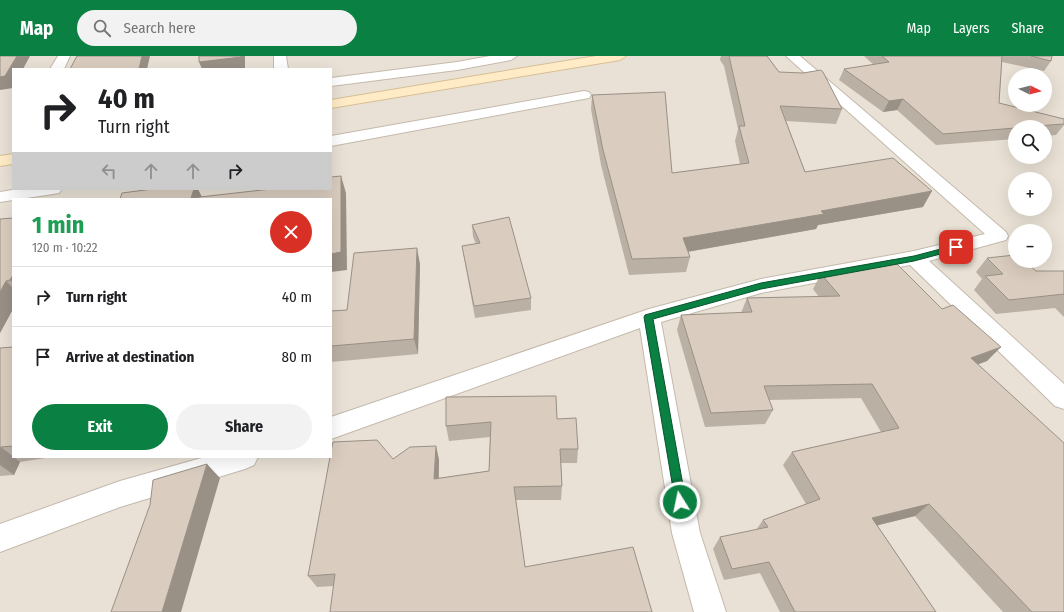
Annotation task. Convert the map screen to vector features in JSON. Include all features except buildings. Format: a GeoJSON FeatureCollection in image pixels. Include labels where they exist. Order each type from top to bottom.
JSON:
{"type":"FeatureCollection","features":[{"type":"Feature","properties":{"kind":"main road"},"geometry":{"type":"LineString","coordinates":[[332,104],[620,56]]}},
{"type":"Feature","properties":{"kind":"main road"},"geometry":{"type":"LineString","coordinates":[[0,161],[12,159]]}},
{"type":"Feature","properties":{"kind":"street"},"geometry":{"type":"LineString","coordinates":[[58,68],[64,56]]}},
{"type":"Feature","properties":{"kind":"street"},"geometry":{"type":"LineString","coordinates":[[280,56],[281,68]]}},
{"type":"Feature","properties":{"kind":"street"},"geometry":{"type":"LineString","coordinates":[[332,82],[457,66],[511,56]]}},
{"type":"Feature","properties":{"kind":"street"},"geometry":{"type":"LineString","coordinates":[[332,428],[648,317],[761,286],[914,258],[999,236],[792,56]]}},
{"type":"Feature","properties":{"kind":"street"},"geometry":{"type":"LineString","coordinates":[[332,141],[584,95]]}},
{"type":"Feature","properties":{"kind":"street"},"geometry":{"type":"LineString","coordinates":[[0,197],[46,190]]}},
{"type":"Feature","properties":{"kind":"street"},"geometry":{"type":"LineString","coordinates":[[914,258],[1064,399]]}},
{"type":"Feature","properties":{"kind":"street"},"geometry":{"type":"LineString","coordinates":[[648,317],[686,533],[710,612]]}},
{"type":"Feature","properties":{"kind":"street"},"geometry":{"type":"LineString","coordinates":[[0,538],[120,494],[242,458]]}},
{"type":"Feature","properties":{"kind":"shaded area"},"geometry":{"type":"Polygon","coordinates":[[[0,56],[1064,56],[1064,612],[0,612],[0,56]]]}},
{"type":"Feature","properties":{"kind":"route"},"geometry":{"type":"LineString","coordinates":[[680,502],[648,317],[761,286],[914,258],[956,247]]}}]}
